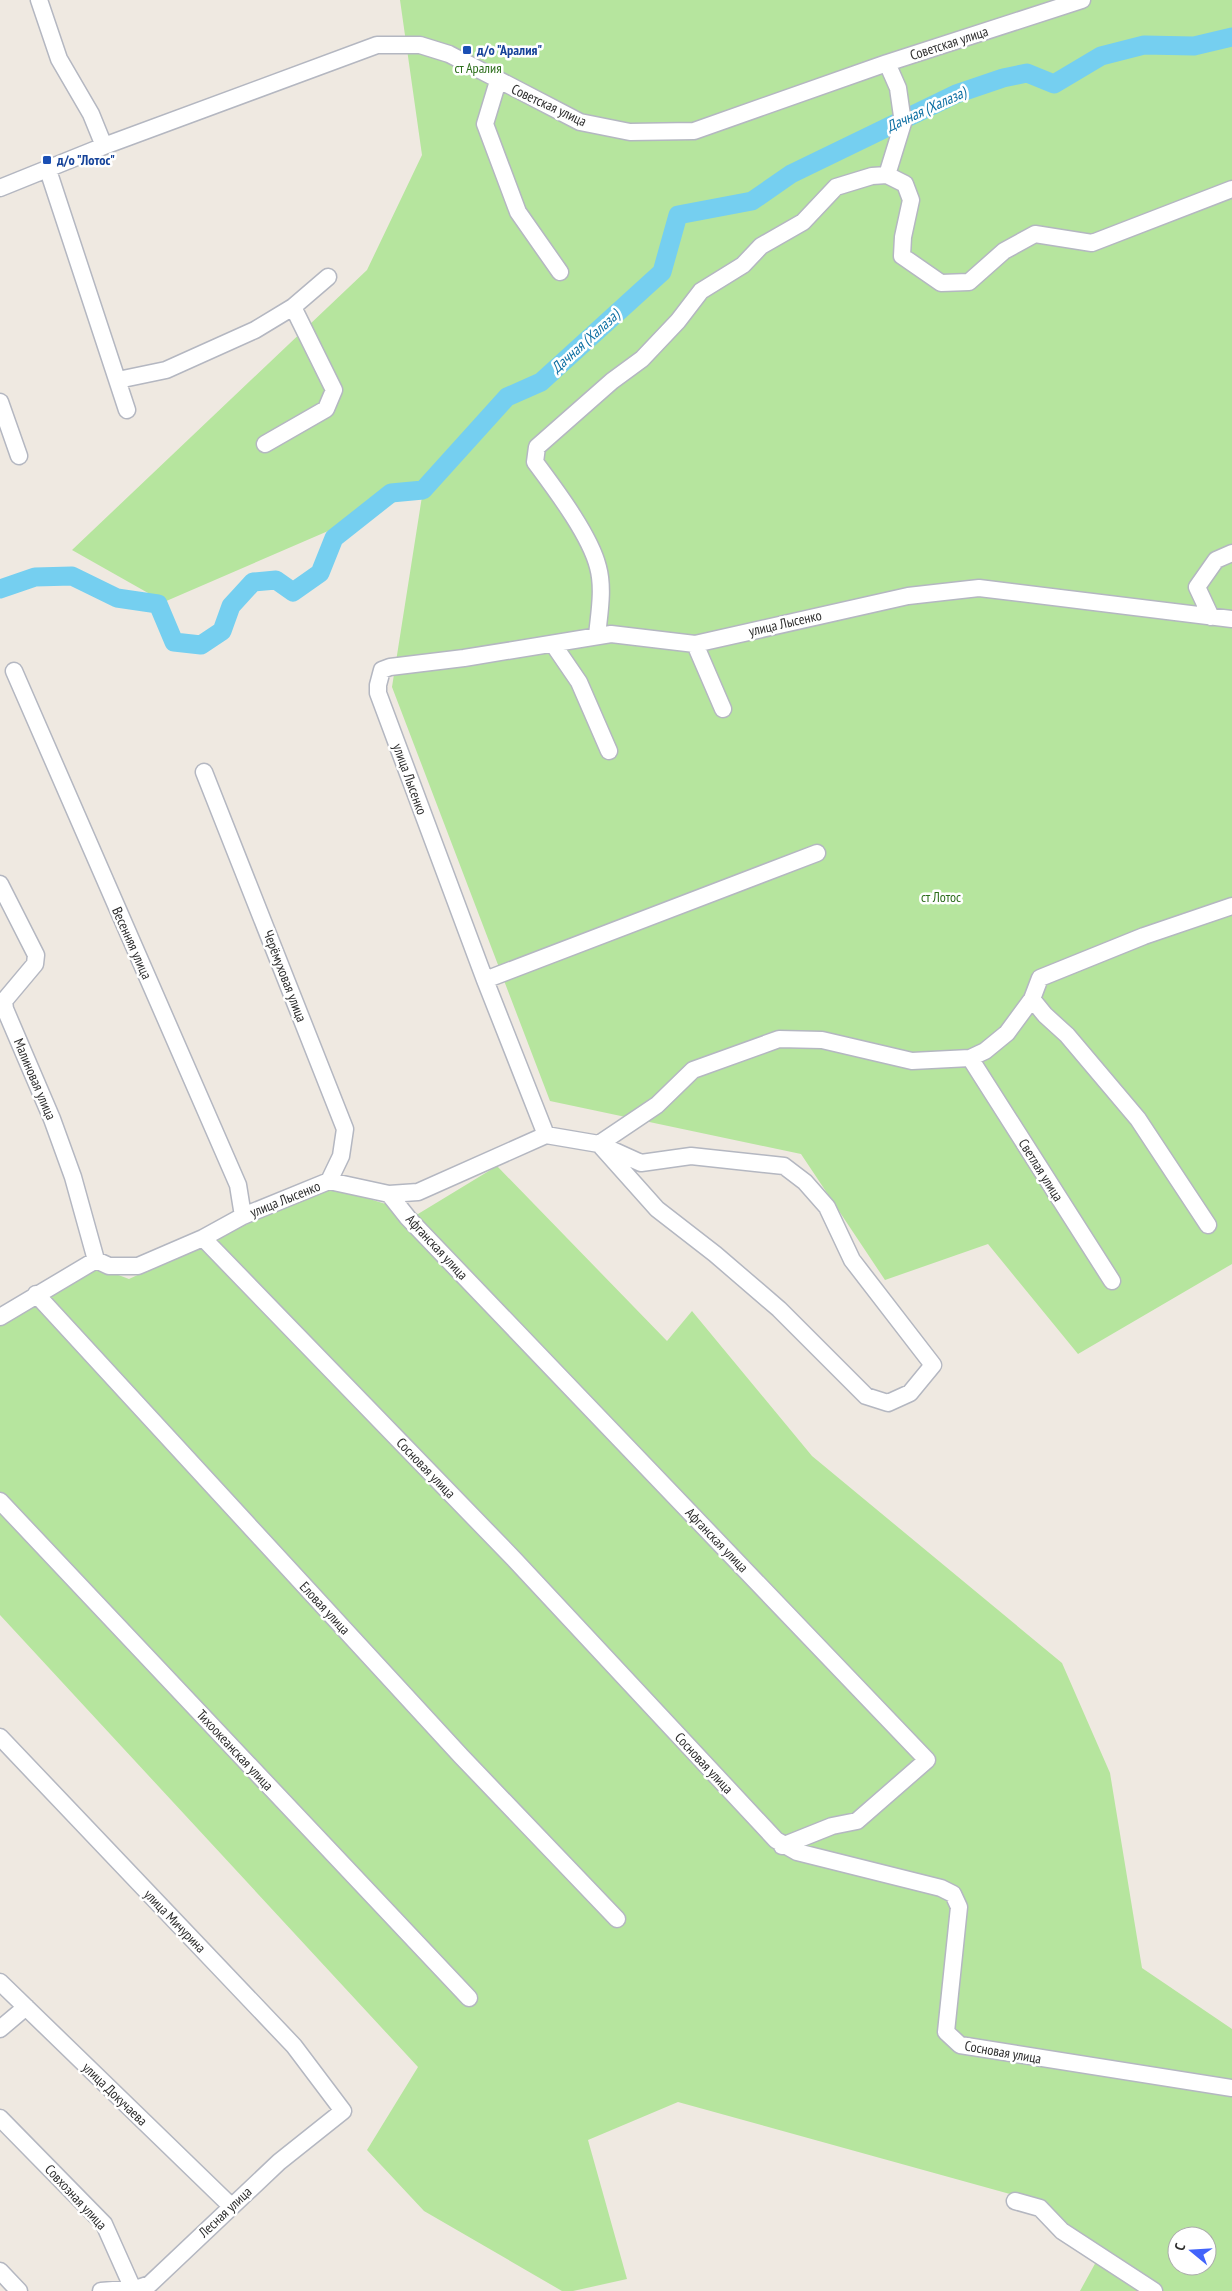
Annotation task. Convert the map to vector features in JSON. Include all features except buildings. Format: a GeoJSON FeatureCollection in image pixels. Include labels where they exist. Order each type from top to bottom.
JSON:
{"type":"FeatureCollection","features":[{"type":"Feature","properties":{"kind":"street"},"geometry":{"type":"LineString","coordinates":[[39,0],[59,59],[91,114],[104,146]]}},
{"type":"Feature","properties":{"kind":"street","name":"Советская улица"},"geometry":{"type":"LineString","coordinates":[[0,188],[104,146],[377,45],[420,45],[449,54],[580,122],[630,132],[694,131],[887,63],[1082,0]]}},
{"type":"Feature","properties":{"kind":"street"},"geometry":{"type":"LineString","coordinates":[[887,63],[898,88],[902,123],[887,175]]}},
{"type":"Feature","properties":{"kind":"street"},"geometry":{"type":"LineString","coordinates":[[498,81],[486,124],[518,212],[560,272]]}},
{"type":"Feature","properties":{"kind":"street"},"geometry":{"type":"LineString","coordinates":[[48,170],[127,410]]}},
{"type":"Feature","properties":{"kind":"street"},"geometry":{"type":"LineString","coordinates":[[597,636],[601,584],[598,566],[584,536],[535,462],[537,447],[612,381],[642,359],[678,320],[701,290],[743,265],[762,246],[803,222],[836,187],[872,176],[887,175],[905,184],[912,200],[903,237],[902,256],[941,283],[969,282],[1004,251],[1036,234],[1092,243],[1232,189]]}},
{"type":"Feature","properties":{"kind":"street"},"geometry":{"type":"LineString","coordinates":[[118,380],[166,370],[255,330],[293,307],[328,277]]}},
{"type":"Feature","properties":{"kind":"street"},"geometry":{"type":"LineString","coordinates":[[266,444],[326,409],[334,390],[293,307]]}},
{"type":"Feature","properties":{"kind":"street"},"geometry":{"type":"LineString","coordinates":[[0,402],[19,456]]}},
{"type":"Feature","properties":{"kind":"street"},"geometry":{"type":"LineString","coordinates":[[1211,617],[1197,587],[1216,560],[1232,553]]}},
{"type":"Feature","properties":{"kind":"street","name":"улица Лысенко"},"geometry":{"type":"LineString","coordinates":[[96,1260],[109,1266],[138,1266],[203,1238],[242,1216],[329,1181],[389,1194],[418,1192],[546,1135],[485,980],[378,693],[379,676],[382,670],[390,667],[611,634],[695,644],[908,596],[979,588],[1232,619]]}},
{"type":"Feature","properties":{"kind":"street"},"geometry":{"type":"LineString","coordinates":[[553,644],[579,682],[609,751]]}},
{"type":"Feature","properties":{"kind":"street"},"geometry":{"type":"LineString","coordinates":[[695,644],[723,709]]}},
{"type":"Feature","properties":{"kind":"street","name":"Весенняя улица"},"geometry":{"type":"LineString","coordinates":[[14,671],[238,1185],[242,1216]]}},
{"type":"Feature","properties":{"kind":"street","name":"Черёмуховая улица"},"geometry":{"type":"LineString","coordinates":[[204,772],[345,1129],[341,1156],[329,1181]]}},
{"type":"Feature","properties":{"kind":"street"},"geometry":{"type":"LineString","coordinates":[[485,980],[816,853]]}},
{"type":"Feature","properties":{"kind":"street","name":"Малиновая улица"},"geometry":{"type":"LineString","coordinates":[[0,884],[36,955],[35,964],[4,1001],[5,1009],[52,1119],[73,1177],[96,1260]]}},
{"type":"Feature","properties":{"kind":"street"},"geometry":{"type":"LineString","coordinates":[[599,1144],[657,1105],[693,1070],[779,1039],[822,1040],[912,1061],[970,1058],[985,1050],[1007,1033],[1032,999],[1040,978],[1144,936],[1232,906]]}},
{"type":"Feature","properties":{"kind":"street"},"geometry":{"type":"LineString","coordinates":[[1032,999],[1045,1015],[1068,1035],[1138,1119],[1208,1225]]}},
{"type":"Feature","properties":{"kind":"street","name":"Светлая улица"},"geometry":{"type":"LineString","coordinates":[[970,1058],[1112,1281]]}},
{"type":"Feature","properties":{"kind":"street"},"geometry":{"type":"LineString","coordinates":[[546,1135],[599,1144],[641,1163],[691,1156],[784,1166],[805,1182],[827,1207],[852,1260],[933,1365],[910,1393],[888,1403],[866,1396],[779,1309],[715,1254],[656,1209],[599,1144]]}},
{"type":"Feature","properties":{"kind":"street","name":"Афганская улица"},"geometry":{"type":"LineString","coordinates":[[389,1194],[408,1218],[927,1760],[857,1821],[832,1826],[782,1846]]}},
{"type":"Feature","properties":{"kind":"street","name":"Сосновая улица"},"geometry":{"type":"LineString","coordinates":[[203,1238],[508,1552],[782,1846],[796,1852],[941,1888],[953,1894],[959,1906],[946,2032],[960,2045],[1232,2088]]}},
{"type":"Feature","properties":{"kind":"street"},"geometry":{"type":"LineString","coordinates":[[0,1317],[96,1260]]}},
{"type":"Feature","properties":{"kind":"street","name":"Еловая улица"},"geometry":{"type":"LineString","coordinates":[[36,1294],[462,1756],[617,1919]]}},
{"type":"Feature","properties":{"kind":"street","name":"Тихоокеанская улица"},"geometry":{"type":"LineString","coordinates":[[0,1501],[469,1998]]}},
{"type":"Feature","properties":{"kind":"street","name":"улица Мичурина"},"geometry":{"type":"LineString","coordinates":[[0,1737],[294,2046],[343,2111]]}},
{"type":"Feature","properties":{"kind":"street","name":"улица Докучаева"},"geometry":{"type":"LineString","coordinates":[[0,1982],[231,2206]]}},
{"type":"Feature","properties":{"kind":"street"},"geometry":{"type":"LineString","coordinates":[[0,2029],[26,2007]]}},
{"type":"Feature","properties":{"kind":"street","name":"Лесная улица"},"geometry":{"type":"LineString","coordinates":[[101,2291],[138,2289],[150,2284],[280,2162],[343,2111]]}},
{"type":"Feature","properties":{"kind":"street","name":"Совхозная улица"},"geometry":{"type":"LineString","coordinates":[[0,2118],[104,2224],[138,2289]]}},
{"type":"Feature","properties":{"kind":"street"},"geometry":{"type":"LineString","coordinates":[[1015,2201],[1040,2208],[1062,2232],[1154,2291]]}},
{"type":"Feature","properties":{"kind":"street"},"geometry":{"type":"LineString","coordinates":[[0,2271],[20,2291]]}},
{"type":"Feature","properties":{"kind":"green space"},"geometry":{"type":"Polygon","coordinates":[[[400,0],[1232,0],[1232,1264],[1078,1354],[988,1244],[885,1280],[801,1154],[550,1101],[392,687],[423,490],[164,602],[72,550],[367,270],[422,155],[400,0]]]}},
{"type":"Feature","properties":{"kind":"green space"},"geometry":{"type":"Polygon","coordinates":[[[497,1166],[667,1341],[692,1311],[812,1456],[1062,1663],[1110,1773],[1142,1968],[1232,2029],[1232,2291],[1080,2291],[1102,2251],[1028,2199],[678,2102],[588,2140],[627,2279],[573,2291],[562,2291],[424,2211],[367,2150],[418,2067],[0,1615],[0,1319],[89,1264],[129,1279],[269,1214],[334,1188],[418,1214],[497,1166]]]}},
{"type":"Feature","properties":{"kind":"waterway","name":"Дачная (Халаза)"},"geometry":{"type":"LineString","coordinates":[[0,589],[35,577],[72,576],[117,598],[158,604],[174,642],[201,645],[222,631],[231,606],[253,582],[276,580],[293,592],[320,573],[334,538],[391,493],[423,490],[507,397],[541,382],[662,272],[678,215],[752,201],[791,174],[956,94],[1003,78],[1027,73],[1054,84],[1101,56],[1144,45],[1194,46],[1232,37]]}},
{"type":"Feature","properties":{"kind":"place","name":"д/о \"Аралия\""},"geometry":{"type":"Point","coordinates":[467,50]}},
{"type":"Feature","properties":{"kind":"place","name":"д/о \"Лотос\""},"geometry":{"type":"Point","coordinates":[47,160]}},
{"type":"Feature","properties":{"kind":"park label","name":"ст Аралия"},"geometry":{"type":"Point","coordinates":[478,68]}},
{"type":"Feature","properties":{"kind":"park label","name":"ст Лотос"},"geometry":{"type":"Point","coordinates":[941,897]}}]}
